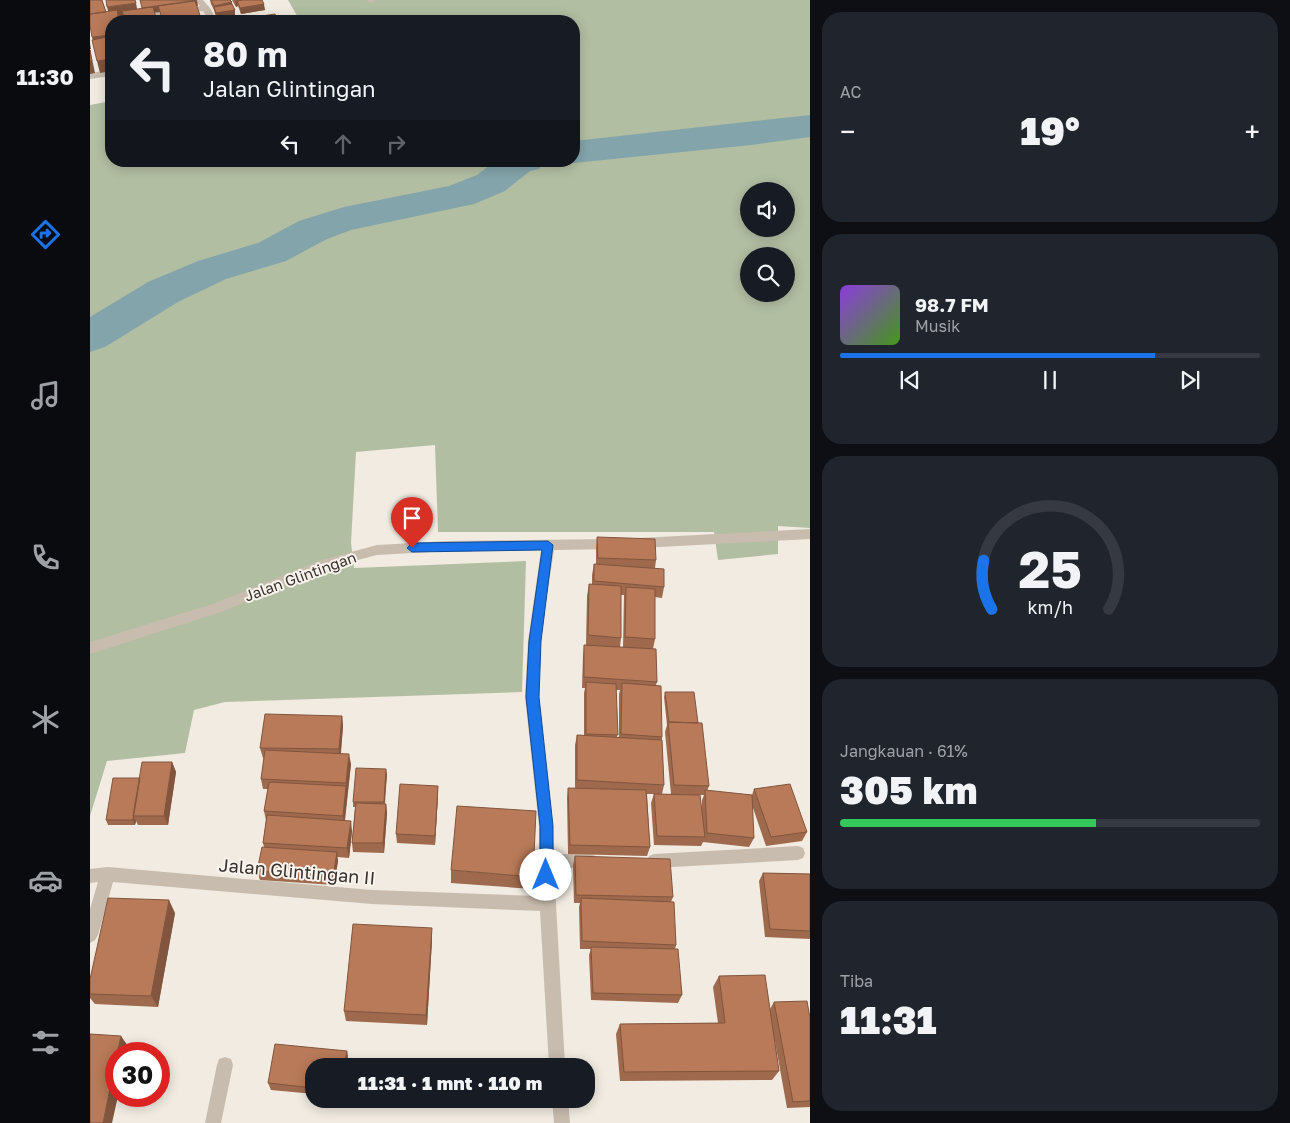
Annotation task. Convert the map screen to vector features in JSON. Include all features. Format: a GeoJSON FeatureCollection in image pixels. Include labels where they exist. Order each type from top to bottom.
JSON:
{"type":"FeatureCollection","features":[{"type":"Feature","properties":{"kind":"street"},"geometry":{"type":"LineString","coordinates":[[198,0],[210,15]]}},
{"type":"Feature","properties":{"kind":"street"},"geometry":{"type":"LineString","coordinates":[[152,15],[206,8]]}},
{"type":"Feature","properties":{"kind":"street"},"geometry":{"type":"LineString","coordinates":[[90,23],[105,21]]}},
{"type":"Feature","properties":{"kind":"street"},"geometry":{"type":"LineString","coordinates":[[90,76],[105,74]]}},
{"type":"Feature","properties":{"kind":"street","name":"Jalan Glintingan"},"geometry":{"type":"LineString","coordinates":[[90,648],[219,607],[325,564],[377,550],[448,546],[633,544],[810,534]]}},
{"type":"Feature","properties":{"kind":"street"},"geometry":{"type":"LineString","coordinates":[[548,545],[535,641],[532,697],[546,826],[547,904],[557,1058]]}},
{"type":"Feature","properties":{"kind":"street"},"geometry":{"type":"LineString","coordinates":[[642,862],[798,852]]}},
{"type":"Feature","properties":{"kind":"street"},"geometry":{"type":"LineString","coordinates":[[546,861],[603,861]]}},
{"type":"Feature","properties":{"kind":"street"},"geometry":{"type":"LineString","coordinates":[[90,876],[108,874],[90,935]]}},
{"type":"Feature","properties":{"kind":"street","name":"Jalan Glintingan II"},"geometry":{"type":"LineString","coordinates":[[108,874],[372,896],[547,904]]}},
{"type":"Feature","properties":{"kind":"street"},"geometry":{"type":"LineString","coordinates":[[213,1123],[225,1064]]}},
{"type":"Feature","properties":{"kind":"street"},"geometry":{"type":"LineString","coordinates":[[561,1108],[562,1123]]}},
{"type":"Feature","properties":{"kind":"green space"},"geometry":{"type":"Polygon","coordinates":[[[288,0],[810,0],[810,528],[778,526],[778,554],[718,560],[714,532],[438,532],[435,445],[356,452],[351,543],[354,568],[526,561],[522,692],[225,702],[194,710],[185,753],[107,761],[90,816],[90,105],[105,102],[105,167],[580,167],[580,15],[297,15],[288,0]]]}},
{"type":"Feature","properties":{"kind":"building"},"geometry":{"type":"Polygon","coordinates":[[[90,0],[102,0],[106,12],[90,14],[90,0]]]}},
{"type":"Feature","properties":{"kind":"building"},"geometry":{"type":"Polygon","coordinates":[[[106,0],[135,0],[136,3],[107,7],[106,0]]]}},
{"type":"Feature","properties":{"kind":"building"},"geometry":{"type":"Polygon","coordinates":[[[140,0],[197,0],[142,8],[140,0]]]}},
{"type":"Feature","properties":{"kind":"building"},"geometry":{"type":"Polygon","coordinates":[[[211,0],[230,0],[232,2],[214,6],[211,0]]]}},
{"type":"Feature","properties":{"kind":"building"},"geometry":{"type":"Polygon","coordinates":[[[262,0],[264,4],[240,8],[237,1],[262,0]]]}},
{"type":"Feature","properties":{"kind":"building"},"geometry":{"type":"Polygon","coordinates":[[[195,1],[200,15],[161,15],[158,6],[195,1]]]}},
{"type":"Feature","properties":{"kind":"building"},"geometry":{"type":"Polygon","coordinates":[[[232,4],[235,10],[216,13],[214,7],[232,4]]]}},
{"type":"Feature","properties":{"kind":"building"},"geometry":{"type":"Polygon","coordinates":[[[153,7],[155,15],[123,15],[122,11],[153,7]]]}},
{"type":"Feature","properties":{"kind":"building"},"geometry":{"type":"Polygon","coordinates":[[[117,10],[118,15],[105,15],[105,36],[92,37],[90,14],[117,10]]]}},
{"type":"Feature","properties":{"kind":"building"},"geometry":{"type":"Polygon","coordinates":[[[105,37],[105,60],[97,61],[92,40],[105,37]]]}},
{"type":"Feature","properties":{"kind":"building"},"geometry":{"type":"Polygon","coordinates":[[[597,537],[655,539],[656,560],[598,558],[597,537]]]}},
{"type":"Feature","properties":{"kind":"building"},"geometry":{"type":"Polygon","coordinates":[[[594,564],[664,569],[664,587],[594,581],[594,564]]]}},
{"type":"Feature","properties":{"kind":"building"},"geometry":{"type":"Polygon","coordinates":[[[589,584],[621,586],[621,638],[588,635],[589,584]]]}},
{"type":"Feature","properties":{"kind":"building"},"geometry":{"type":"Polygon","coordinates":[[[626,587],[655,589],[655,639],[625,637],[626,587]]]}},
{"type":"Feature","properties":{"kind":"building"},"geometry":{"type":"Polygon","coordinates":[[[584,645],[656,649],[657,682],[584,677],[584,645]]]}},
{"type":"Feature","properties":{"kind":"building"},"geometry":{"type":"Polygon","coordinates":[[[586,682],[616,684],[618,735],[586,734],[586,682]]]}},
{"type":"Feature","properties":{"kind":"building"},"geometry":{"type":"Polygon","coordinates":[[[622,683],[661,686],[662,737],[621,734],[622,683]]]}},
{"type":"Feature","properties":{"kind":"building"},"geometry":{"type":"Polygon","coordinates":[[[665,692],[694,692],[698,723],[669,722],[665,692]]]}},
{"type":"Feature","properties":{"kind":"building"},"geometry":{"type":"Polygon","coordinates":[[[265,714],[342,716],[339,749],[260,748],[265,714]]]}},
{"type":"Feature","properties":{"kind":"building"},"geometry":{"type":"Polygon","coordinates":[[[668,722],[702,723],[709,786],[674,785],[668,722]]]}},
{"type":"Feature","properties":{"kind":"building"},"geometry":{"type":"Polygon","coordinates":[[[577,735],[662,740],[664,785],[577,780],[577,735]]]}},
{"type":"Feature","properties":{"kind":"building"},"geometry":{"type":"Polygon","coordinates":[[[265,750],[349,754],[346,783],[261,779],[265,750]]]}},
{"type":"Feature","properties":{"kind":"building"},"geometry":{"type":"Polygon","coordinates":[[[142,762],[172,762],[164,816],[133,816],[142,762]]]}},
{"type":"Feature","properties":{"kind":"building"},"geometry":{"type":"Polygon","coordinates":[[[356,768],[386,769],[384,802],[353,802],[356,768]]]}},
{"type":"Feature","properties":{"kind":"building"},"geometry":{"type":"Polygon","coordinates":[[[113,778],[140,778],[133,820],[106,820],[113,778]]]}},
{"type":"Feature","properties":{"kind":"building"},"geometry":{"type":"Polygon","coordinates":[[[269,782],[346,786],[343,816],[264,811],[269,782]]]}},
{"type":"Feature","properties":{"kind":"building"},"geometry":{"type":"Polygon","coordinates":[[[400,784],[438,786],[435,836],[396,834],[400,784]]]}},
{"type":"Feature","properties":{"kind":"building"},"geometry":{"type":"Polygon","coordinates":[[[790,784],[807,832],[771,837],[754,789],[790,784]]]}},
{"type":"Feature","properties":{"kind":"building"},"geometry":{"type":"Polygon","coordinates":[[[568,788],[646,790],[650,847],[570,845],[568,788]]]}},
{"type":"Feature","properties":{"kind":"building"},"geometry":{"type":"Polygon","coordinates":[[[705,790],[752,795],[754,838],[707,833],[705,790]]]}},
{"type":"Feature","properties":{"kind":"building"},"geometry":{"type":"Polygon","coordinates":[[[654,794],[700,795],[705,837],[657,836],[654,794]]]}},
{"type":"Feature","properties":{"kind":"building"},"geometry":{"type":"Polygon","coordinates":[[[356,803],[386,804],[383,843],[352,843],[356,803]]]}},
{"type":"Feature","properties":{"kind":"building"},"geometry":{"type":"Polygon","coordinates":[[[457,806],[536,811],[533,877],[451,870],[457,806]]]}},
{"type":"Feature","properties":{"kind":"building"},"geometry":{"type":"Polygon","coordinates":[[[267,815],[351,821],[347,848],[263,843],[267,815]]]}},
{"type":"Feature","properties":{"kind":"building"},"geometry":{"type":"Polygon","coordinates":[[[262,847],[337,852],[333,877],[257,871],[262,847]]]}},
{"type":"Feature","properties":{"kind":"building"},"geometry":{"type":"Polygon","coordinates":[[[575,856],[670,859],[673,897],[576,895],[575,856]]]}},
{"type":"Feature","properties":{"kind":"building"},"geometry":{"type":"Polygon","coordinates":[[[763,873],[810,874],[810,931],[770,929],[763,873]]]}},
{"type":"Feature","properties":{"kind":"building"},"geometry":{"type":"Polygon","coordinates":[[[108,898],[169,900],[151,996],[90,994],[90,979],[108,898]]]}},
{"type":"Feature","properties":{"kind":"building"},"geometry":{"type":"Polygon","coordinates":[[[581,898],[674,902],[676,945],[582,941],[581,898]]]}},
{"type":"Feature","properties":{"kind":"building"},"geometry":{"type":"Polygon","coordinates":[[[353,924],[432,928],[426,1015],[344,1011],[353,924]]]}},
{"type":"Feature","properties":{"kind":"building"},"geometry":{"type":"Polygon","coordinates":[[[591,947],[678,949],[682,995],[593,993],[591,947]]]}},
{"type":"Feature","properties":{"kind":"building"},"geometry":{"type":"Polygon","coordinates":[[[765,975],[779,1071],[624,1072],[620,1024],[725,1023],[719,976],[765,975]]]}},
{"type":"Feature","properties":{"kind":"building"},"geometry":{"type":"Polygon","coordinates":[[[807,1001],[810,1018],[810,1101],[793,1102],[774,1002],[807,1001]]]}},
{"type":"Feature","properties":{"kind":"building"},"geometry":{"type":"Polygon","coordinates":[[[90,1034],[121,1036],[120,1042],[105,1042],[106,1107],[103,1123],[90,1123],[90,1034]]]}},
{"type":"Feature","properties":{"kind":"building"},"geometry":{"type":"Polygon","coordinates":[[[275,1044],[347,1051],[346,1058],[305,1058],[305,1087],[268,1083],[275,1044]]]}},
{"type":"Feature","properties":{"kind":"waterway"},"geometry":{"type":"LineString","coordinates":[[580,151],[751,134],[810,126]]}},
{"type":"Feature","properties":{"kind":"waterway"},"geometry":{"type":"LineString","coordinates":[[90,337],[163,292],[212,270],[272,252],[313,230],[344,219],[460,196],[491,183],[512,167]]}},
{"type":"Feature","properties":{"kind":"route"},"geometry":{"type":"LineString","coordinates":[[412,548],[548,545],[544,562],[535,641],[532,697],[546,826],[546,875]]}}]}
